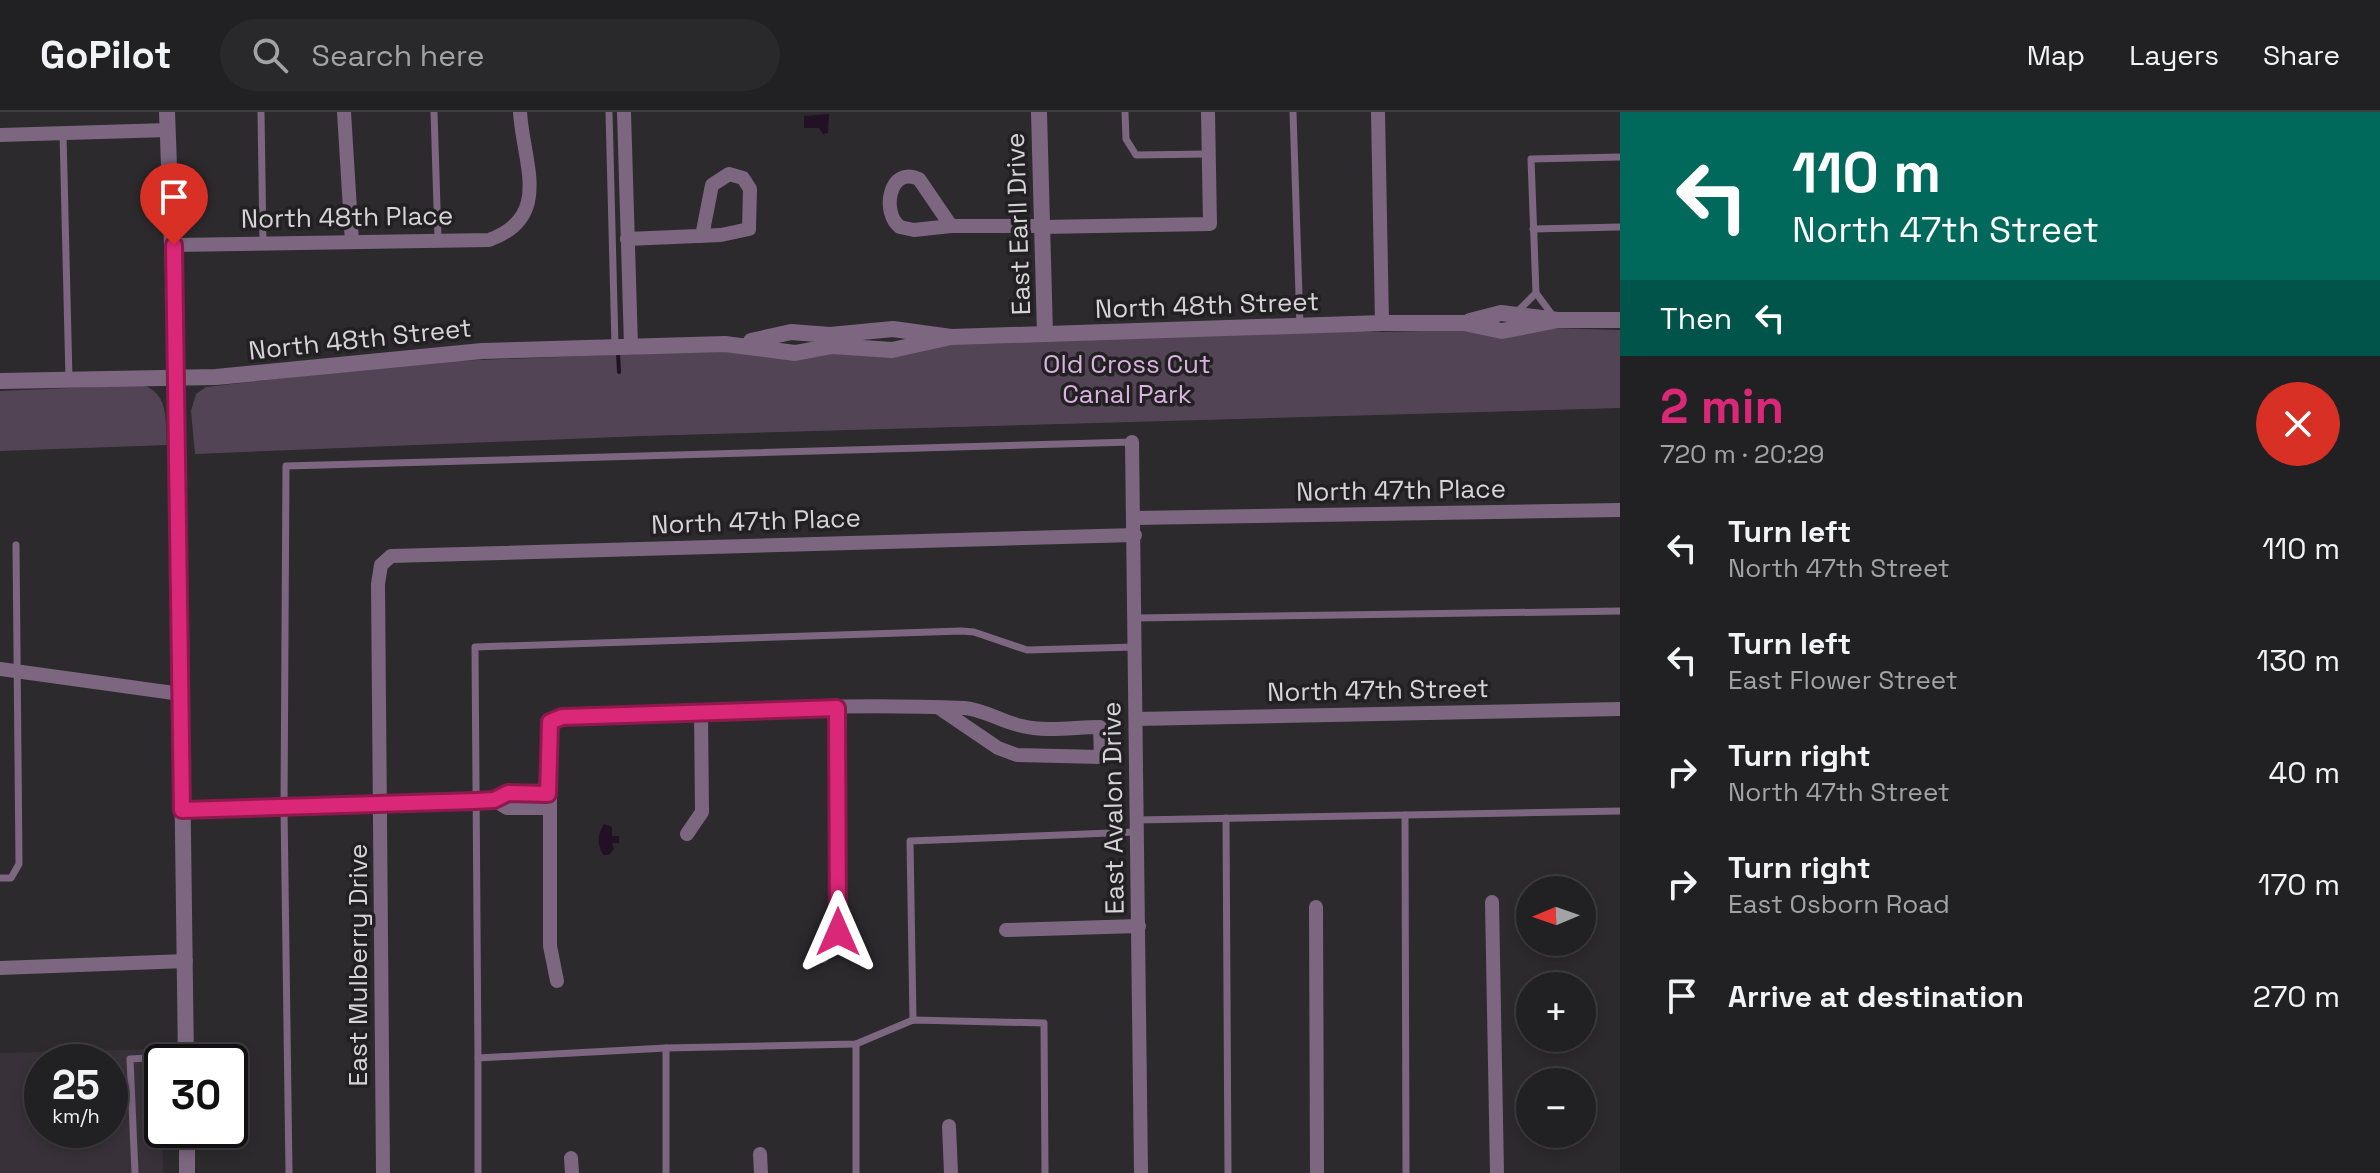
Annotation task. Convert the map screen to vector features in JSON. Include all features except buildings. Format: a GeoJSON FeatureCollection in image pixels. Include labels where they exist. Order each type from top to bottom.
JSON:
{"type":"FeatureCollection","features":[{"type":"Feature","properties":{"kind":"street"},"geometry":{"type":"LineString","coordinates":[[167,112],[177,379],[186,1044]]}},
{"type":"Feature","properties":{"kind":"street"},"geometry":{"type":"LineString","coordinates":[[344,112],[352,242]]}},
{"type":"Feature","properties":{"kind":"street","name":"North 48th Place"},"geometry":{"type":"LineString","coordinates":[[174,245],[438,238],[489,240],[517,225],[525,215],[530,196],[520,112]]}},
{"type":"Feature","properties":{"kind":"street"},"geometry":{"type":"LineString","coordinates":[[623,346],[627,239],[624,112]]}},
{"type":"Feature","properties":{"kind":"street","name":"East Earll Drive"},"geometry":{"type":"LineString","coordinates":[[1039,112],[1045,334]]}},
{"type":"Feature","properties":{"kind":"street"},"geometry":{"type":"LineString","coordinates":[[951,226],[919,179],[912,176],[900,178],[891,188],[890,212],[900,227],[914,230],[951,226],[1210,224],[1208,112]]}},
{"type":"Feature","properties":{"kind":"street"},"geometry":{"type":"LineString","coordinates":[[1378,112],[1382,323]]}},
{"type":"Feature","properties":{"kind":"street"},"geometry":{"type":"LineString","coordinates":[[0,135],[168,130]]}},
{"type":"Feature","properties":{"kind":"street"},"geometry":{"type":"LineString","coordinates":[[627,239],[702,236],[749,229],[750,189],[743,178],[729,174],[712,185],[702,236]]}},
{"type":"Feature","properties":{"kind":"street","name":"North 48th Street"},"geometry":{"type":"LineString","coordinates":[[0,381],[177,379],[298,370],[424,354],[623,346],[725,344],[795,353],[832,346],[859,346],[875,351],[940,342],[951,337],[1464,323],[1516,313],[1558,320],[1620,320]]}},
{"type":"Feature","properties":{"kind":"street","name":"North 48th Street"},"geometry":{"type":"LineString","coordinates":[[1464,323],[1502,331],[1558,320]]}},
{"type":"Feature","properties":{"kind":"street","name":"East Avalon Drive"},"geometry":{"type":"LineString","coordinates":[[1132,442],[1141,1173]]}},
{"type":"Feature","properties":{"kind":"street","name":"North 47th Place"},"geometry":{"type":"LineString","coordinates":[[1134,518],[1620,510]]}},
{"type":"Feature","properties":{"kind":"street","name":"North 47th Place"},"geometry":{"type":"LineString","coordinates":[[381,565],[391,556],[1135,535]]}},
{"type":"Feature","properties":{"kind":"street","name":"East Mulberry Drive"},"geometry":{"type":"LineString","coordinates":[[381,565],[378,584],[383,1173]]}},
{"type":"Feature","properties":{"kind":"street"},"geometry":{"type":"LineString","coordinates":[[0,669],[181,694]]}},
{"type":"Feature","properties":{"kind":"street"},"geometry":{"type":"LineString","coordinates":[[557,981],[550,946],[550,722],[562,717],[701,712],[837,708],[939,708],[968,708],[1024,727],[1100,727],[1101,757],[1017,755],[998,748],[939,708]]}},
{"type":"Feature","properties":{"kind":"street"},"geometry":{"type":"LineString","coordinates":[[822,956],[838,932],[837,708]]}},
{"type":"Feature","properties":{"kind":"street","name":"North 47th Street"},"geometry":{"type":"LineString","coordinates":[[1136,719],[1620,709]]}},
{"type":"Feature","properties":{"kind":"street"},"geometry":{"type":"LineString","coordinates":[[687,834],[702,812],[701,712]]}},
{"type":"Feature","properties":{"kind":"street"},"geometry":{"type":"LineString","coordinates":[[182,810],[494,800],[507,808],[548,801]]}},
{"type":"Feature","properties":{"kind":"street"},"geometry":{"type":"LineString","coordinates":[[1492,902],[1497,1173]]}},
{"type":"Feature","properties":{"kind":"street"},"geometry":{"type":"LineString","coordinates":[[1316,907],[1317,1173]]}},
{"type":"Feature","properties":{"kind":"street"},"geometry":{"type":"LineString","coordinates":[[1006,930],[1139,926]]}},
{"type":"Feature","properties":{"kind":"street"},"geometry":{"type":"LineString","coordinates":[[0,968],[186,961]]}},
{"type":"Feature","properties":{"kind":"street"},"geometry":{"type":"LineString","coordinates":[[949,1126],[951,1173]]}},
{"type":"Feature","properties":{"kind":"street"},"geometry":{"type":"LineString","coordinates":[[187,1148],[187,1173]]}},
{"type":"Feature","properties":{"kind":"street"},"geometry":{"type":"LineString","coordinates":[[760,1154],[761,1173]]}},
{"type":"Feature","properties":{"kind":"lane"},"geometry":{"type":"LineString","coordinates":[[261,112],[263,243]]}},
{"type":"Feature","properties":{"kind":"lane"},"geometry":{"type":"LineString","coordinates":[[434,112],[438,238]]}},
{"type":"Feature","properties":{"kind":"lane"},"geometry":{"type":"LineString","coordinates":[[609,112],[623,346]]}},
{"type":"Feature","properties":{"kind":"lane"},"geometry":{"type":"LineString","coordinates":[[1125,112],[1126,139],[1136,155],[1209,154]]}},
{"type":"Feature","properties":{"kind":"lane"},"geometry":{"type":"LineString","coordinates":[[1293,112],[1300,326]]}},
{"type":"Feature","properties":{"kind":"lane"},"geometry":{"type":"LineString","coordinates":[[63,133],[69,379]]}},
{"type":"Feature","properties":{"kind":"lane"},"geometry":{"type":"LineString","coordinates":[[1558,320],[1536,293],[1531,159],[1620,157]]}},
{"type":"Feature","properties":{"kind":"lane"},"geometry":{"type":"LineString","coordinates":[[1533,229],[1620,227]]}},
{"type":"Feature","properties":{"kind":"lane"},"geometry":{"type":"LineString","coordinates":[[1516,313],[1536,293]]}},
{"type":"Feature","properties":{"kind":"lane"},"geometry":{"type":"LineString","coordinates":[[289,1173],[284,807],[286,466],[1132,442]]}},
{"type":"Feature","properties":{"kind":"lane"},"geometry":{"type":"LineString","coordinates":[[0,878],[11,878],[19,864],[16,545]]}},
{"type":"Feature","properties":{"kind":"lane"},"geometry":{"type":"LineString","coordinates":[[1135,618],[1620,611]]}},
{"type":"Feature","properties":{"kind":"lane"},"geometry":{"type":"LineString","coordinates":[[478,1173],[475,647],[961,631],[974,632],[1027,650],[1135,647]]}},
{"type":"Feature","properties":{"kind":"lane"},"geometry":{"type":"LineString","coordinates":[[913,1020],[910,841],[1226,818],[1620,811]]}},
{"type":"Feature","properties":{"kind":"lane"},"geometry":{"type":"LineString","coordinates":[[1405,815],[1406,1173]]}},
{"type":"Feature","properties":{"kind":"lane"},"geometry":{"type":"LineString","coordinates":[[1226,818],[1228,1173]]}},
{"type":"Feature","properties":{"kind":"lane"},"geometry":{"type":"LineString","coordinates":[[478,1058],[666,1048],[856,1044],[913,1020],[1044,1023],[1045,1173]]}},
{"type":"Feature","properties":{"kind":"lane"},"geometry":{"type":"LineString","coordinates":[[856,1044],[856,1173]]}},
{"type":"Feature","properties":{"kind":"lane"},"geometry":{"type":"LineString","coordinates":[[666,1048],[666,1173]]}},
{"type":"Feature","properties":{"kind":"lane"},"geometry":{"type":"LineString","coordinates":[[135,1173],[130,1059],[144,1059]]}},
{"type":"Feature","properties":{"kind":"shaded area"},"geometry":{"type":"Polygon","coordinates":[[[829,114],[828,133],[823,134],[819,128],[804,128],[804,116],[829,114]]]}},
{"type":"Feature","properties":{"kind":"shaded area"},"geometry":{"type":"Polygon","coordinates":[[[604,824],[612,827],[612,836],[619,836],[619,843],[612,843],[614,849],[609,855],[603,855],[599,843],[604,824]]]}},
{"type":"Feature","properties":{"kind":"shaded area"},"geometry":{"type":"Polygon","coordinates":[[[144,1049],[144,1148],[162,1148],[163,1173],[0,1173],[0,1053],[24,1052],[24,1148],[128,1148],[128,1050],[144,1049]]]}},
{"type":"Feature","properties":{"kind":"green space","name":"Old Cross Cut Canal Park"},"geometry":{"type":"Polygon","coordinates":[[[1550,328],[1620,330],[1620,408],[642,436],[195,454],[191,411],[196,394],[206,387],[426,362],[1300,329],[1382,332],[1550,328]]]}},
{"type":"Feature","properties":{"kind":"green space"},"geometry":{"type":"Polygon","coordinates":[[[142,385],[151,389],[162,401],[167,445],[0,451],[0,391],[142,385]]]}},
{"type":"Feature","properties":{"kind":"waterway"},"geometry":{"type":"LineString","coordinates":[[618,353],[619,372]]}},
{"type":"Feature","properties":{"kind":"route"},"geometry":{"type":"LineString","coordinates":[[174,245],[182,810],[475,801],[494,800],[508,793],[548,794],[547,735],[550,722],[562,717],[837,708],[838,932]]}}]}
